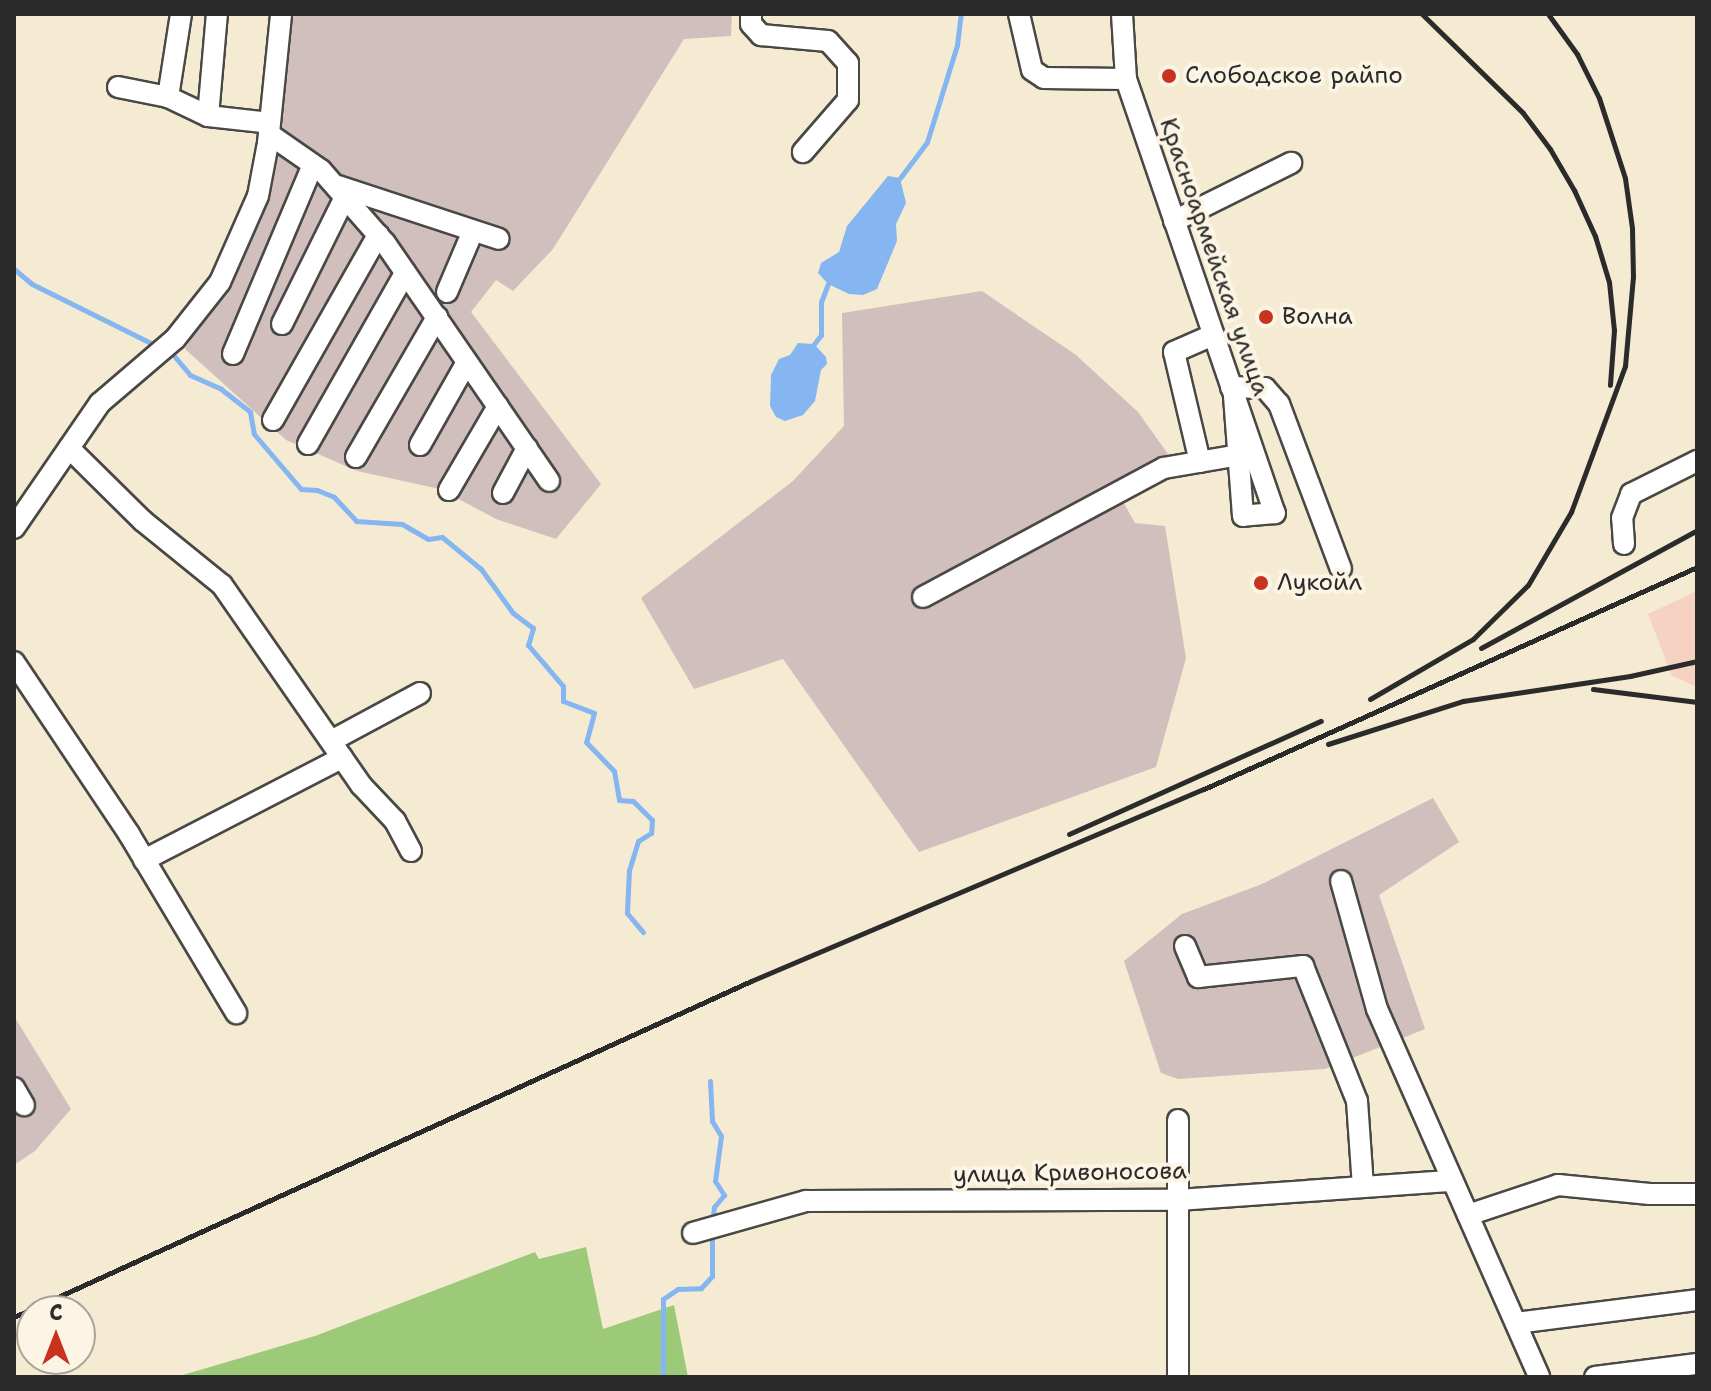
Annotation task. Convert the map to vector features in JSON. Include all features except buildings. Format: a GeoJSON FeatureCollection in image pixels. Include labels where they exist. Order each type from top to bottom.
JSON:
{"type":"FeatureCollection","features":[{"type":"Feature","properties":{"kind":"street"},"geometry":{"type":"LineString","coordinates":[[168,97],[181,14]]}},
{"type":"Feature","properties":{"kind":"street"},"geometry":{"type":"LineString","coordinates":[[208,116],[217,14]]}},
{"type":"Feature","properties":{"kind":"street"},"geometry":{"type":"LineString","coordinates":[[14,528],[100,403],[164,348],[220,282],[258,196],[281,14]]}},
{"type":"Feature","properties":{"kind":"street"},"geometry":{"type":"LineString","coordinates":[[751,14],[751,24],[761,35],[828,41],[848,63],[848,100],[803,152]]}},
{"type":"Feature","properties":{"kind":"street"},"geometry":{"type":"LineString","coordinates":[[1019,14],[1032,70],[1044,78],[1126,79]]}},
{"type":"Feature","properties":{"kind":"street","name":"Красноармейская улица"},"geometry":{"type":"LineString","coordinates":[[1122,14],[1126,79],[1275,513],[1243,516],[1239,455]]}},
{"type":"Feature","properties":{"kind":"street"},"geometry":{"type":"LineString","coordinates":[[118,87],[168,97],[208,116],[269,128],[313,165],[378,235],[549,481]]}},
{"type":"Feature","properties":{"kind":"street"},"geometry":{"type":"LineString","coordinates":[[1174,221],[1291,163]]}},
{"type":"Feature","properties":{"kind":"street"},"geometry":{"type":"LineString","coordinates":[[233,354],[313,165]]}},
{"type":"Feature","properties":{"kind":"street"},"geometry":{"type":"LineString","coordinates":[[340,191],[499,239]]}},
{"type":"Feature","properties":{"kind":"street"},"geometry":{"type":"LineString","coordinates":[[282,324],[340,191]]}},
{"type":"Feature","properties":{"kind":"street"},"geometry":{"type":"LineString","coordinates":[[447,292],[473,231]]}},
{"type":"Feature","properties":{"kind":"street"},"geometry":{"type":"LineString","coordinates":[[273,420],[378,235]]}},
{"type":"Feature","properties":{"kind":"street"},"geometry":{"type":"LineString","coordinates":[[308,444],[405,273]]}},
{"type":"Feature","properties":{"kind":"street"},"geometry":{"type":"LineString","coordinates":[[356,457],[437,317]]}},
{"type":"Feature","properties":{"kind":"street"},"geometry":{"type":"LineString","coordinates":[[1200,462],[1174,352],[1213,335]]}},
{"type":"Feature","properties":{"kind":"street"},"geometry":{"type":"LineString","coordinates":[[420,445],[467,362]]}},
{"type":"Feature","properties":{"kind":"street"},"geometry":{"type":"LineString","coordinates":[[923,597],[1164,468],[1239,455],[1233,391],[1265,388],[1279,404],[1341,569]]}},
{"type":"Feature","properties":{"kind":"street"},"geometry":{"type":"LineString","coordinates":[[449,490],[498,406]]}},
{"type":"Feature","properties":{"kind":"street"},"geometry":{"type":"LineString","coordinates":[[69,448],[143,521],[222,585],[361,785],[395,821],[411,851]]}},
{"type":"Feature","properties":{"kind":"street"},"geometry":{"type":"LineString","coordinates":[[503,493],[527,448]]}},
{"type":"Feature","properties":{"kind":"street"},"geometry":{"type":"LineString","coordinates":[[1624,544],[1622,518],[1631,494],[1697,461]]}},
{"type":"Feature","properties":{"kind":"street"},"geometry":{"type":"LineString","coordinates":[[14,662],[144,860],[236,1013]]}},
{"type":"Feature","properties":{"kind":"street"},"geometry":{"type":"LineString","coordinates":[[144,860],[336,750],[420,693]]}},
{"type":"Feature","properties":{"kind":"street"},"geometry":{"type":"LineString","coordinates":[[1341,881],[1377,1009],[1539,1377]]}},
{"type":"Feature","properties":{"kind":"street"},"geometry":{"type":"LineString","coordinates":[[1185,946],[1198,977],[1303,966],[1357,1101],[1363,1187]]}},
{"type":"Feature","properties":{"kind":"street"},"geometry":{"type":"LineString","coordinates":[[1178,1120],[1178,1377]]}},
{"type":"Feature","properties":{"kind":"street","name":"улица Кривоносова"},"geometry":{"type":"LineString","coordinates":[[693,1233],[806,1201],[1178,1200],[1452,1181]]}},
{"type":"Feature","properties":{"kind":"street"},"geometry":{"type":"LineString","coordinates":[[1468,1215],[1558,1185],[1650,1194],[1697,1194]]}},
{"type":"Feature","properties":{"kind":"street"},"geometry":{"type":"LineString","coordinates":[[1516,1323],[1697,1300]]}},
{"type":"Feature","properties":{"kind":"street"},"geometry":{"type":"LineString","coordinates":[[1595,1377],[1697,1364]]}},
{"type":"Feature","properties":{"kind":"shaded area"},"geometry":{"type":"Polygon","coordinates":[[[293,14],[732,14],[731,36],[684,39],[553,249],[513,291],[496,280],[471,312],[601,484],[556,539],[496,519],[440,489],[357,471],[286,440],[185,349],[249,241],[267,188],[293,14]]]}},
{"type":"Feature","properties":{"kind":"shaded area"},"geometry":{"type":"Polygon","coordinates":[[[982,291],[1076,355],[1138,412],[1168,454],[1178,474],[1121,498],[1135,523],[1165,526],[1186,658],[1156,767],[919,852],[783,659],[694,689],[641,598],[793,481],[844,426],[842,313],[982,291]]]}},
{"type":"Feature","properties":{"kind":"shaded area"},"geometry":{"type":"Polygon","coordinates":[[[1697,591],[1697,687],[1672,676],[1648,614],[1697,591]]]}},
{"type":"Feature","properties":{"kind":"shaded area"},"geometry":{"type":"Polygon","coordinates":[[[1433,798],[1459,842],[1379,895],[1425,1029],[1325,1069],[1178,1079],[1161,1073],[1124,961],[1182,914],[1262,884],[1433,798]]]}},
{"type":"Feature","properties":{"kind":"shaded area"},"geometry":{"type":"Polygon","coordinates":[[[14,1016],[71,1109],[35,1151],[14,1165],[14,1016]]]}},
{"type":"Feature","properties":{"kind":"green space"},"geometry":{"type":"Polygon","coordinates":[[[586,1247],[603,1329],[674,1305],[688,1377],[176,1377],[315,1336],[535,1252],[539,1259],[586,1247]]]}},
{"type":"Feature","properties":{"kind":"water"},"geometry":{"type":"Polygon","coordinates":[[[888,176],[900,178],[906,203],[896,224],[897,241],[877,289],[863,295],[849,294],[828,284],[818,273],[821,263],[839,252],[847,226],[888,176]]]}},
{"type":"Feature","properties":{"kind":"water"},"geometry":{"type":"Polygon","coordinates":[[[798,343],[814,344],[826,357],[827,364],[821,370],[815,401],[803,415],[785,421],[776,417],[770,406],[771,375],[779,359],[790,355],[798,343]]]}},
{"type":"Feature","properties":{"kind":"waterway"},"geometry":{"type":"LineString","coordinates":[[900,178],[927,142],[957,45],[961,14]]}},
{"type":"Feature","properties":{"kind":"waterway"},"geometry":{"type":"LineString","coordinates":[[14,269],[32,284],[157,346]]}},
{"type":"Feature","properties":{"kind":"waterway"},"geometry":{"type":"LineString","coordinates":[[814,344],[821,335],[821,302],[828,284]]}},
{"type":"Feature","properties":{"kind":"waterway"},"geometry":{"type":"LineString","coordinates":[[170,351],[190,375],[221,389],[250,412],[254,434],[301,489],[317,490],[334,497],[356,521],[402,524],[428,539],[442,537],[481,569],[513,613],[533,628],[528,645],[563,686],[563,701],[594,713],[586,742],[614,771],[619,800],[633,801],[652,820],[651,833],[638,841],[629,870],[627,913],[643,932]]}},
{"type":"Feature","properties":{"kind":"waterway"},"geometry":{"type":"LineString","coordinates":[[710,1081],[712,1121],[721,1136],[715,1181],[724,1195],[714,1207],[712,1223]]}},
{"type":"Feature","properties":{"kind":"waterway"},"geometry":{"type":"LineString","coordinates":[[663,1377],[663,1299],[678,1289],[701,1288],[712,1276],[712,1233]]}},
{"type":"Feature","properties":{"kind":"railway"},"geometry":{"type":"LineString","coordinates":[[1422,14],[1523,113],[1550,149],[1574,190],[1595,236],[1609,282],[1614,330],[1610,385]]}},
{"type":"Feature","properties":{"kind":"railway"},"geometry":{"type":"LineString","coordinates":[[1370,699],[1473,639],[1528,585],[1571,512],[1625,366],[1633,277],[1632,228],[1625,178],[1599,98],[1577,54],[1548,14]]}},
{"type":"Feature","properties":{"kind":"railway"},"geometry":{"type":"LineString","coordinates":[[1481,648],[1697,530]]}},
{"type":"Feature","properties":{"kind":"railway"},"geometry":{"type":"LineString","coordinates":[[14,1317],[751,981],[1204,789],[1697,567]]}},
{"type":"Feature","properties":{"kind":"railway"},"geometry":{"type":"LineString","coordinates":[[1328,744],[1463,701],[1630,676],[1697,661]]}},
{"type":"Feature","properties":{"kind":"railway"},"geometry":{"type":"LineString","coordinates":[[1593,689],[1697,702]]}},
{"type":"Feature","properties":{"kind":"railway"},"geometry":{"type":"LineString","coordinates":[[1069,834],[1321,721]]}},
{"type":"Feature","properties":{"kind":"place","name":"Слободское райпо"},"geometry":{"type":"Point","coordinates":[1169,76]}},
{"type":"Feature","properties":{"kind":"place","name":"Волна"},"geometry":{"type":"Point","coordinates":[1266,317]}},
{"type":"Feature","properties":{"kind":"place","name":"Лукойл"},"geometry":{"type":"Point","coordinates":[1261,583]}}]}
